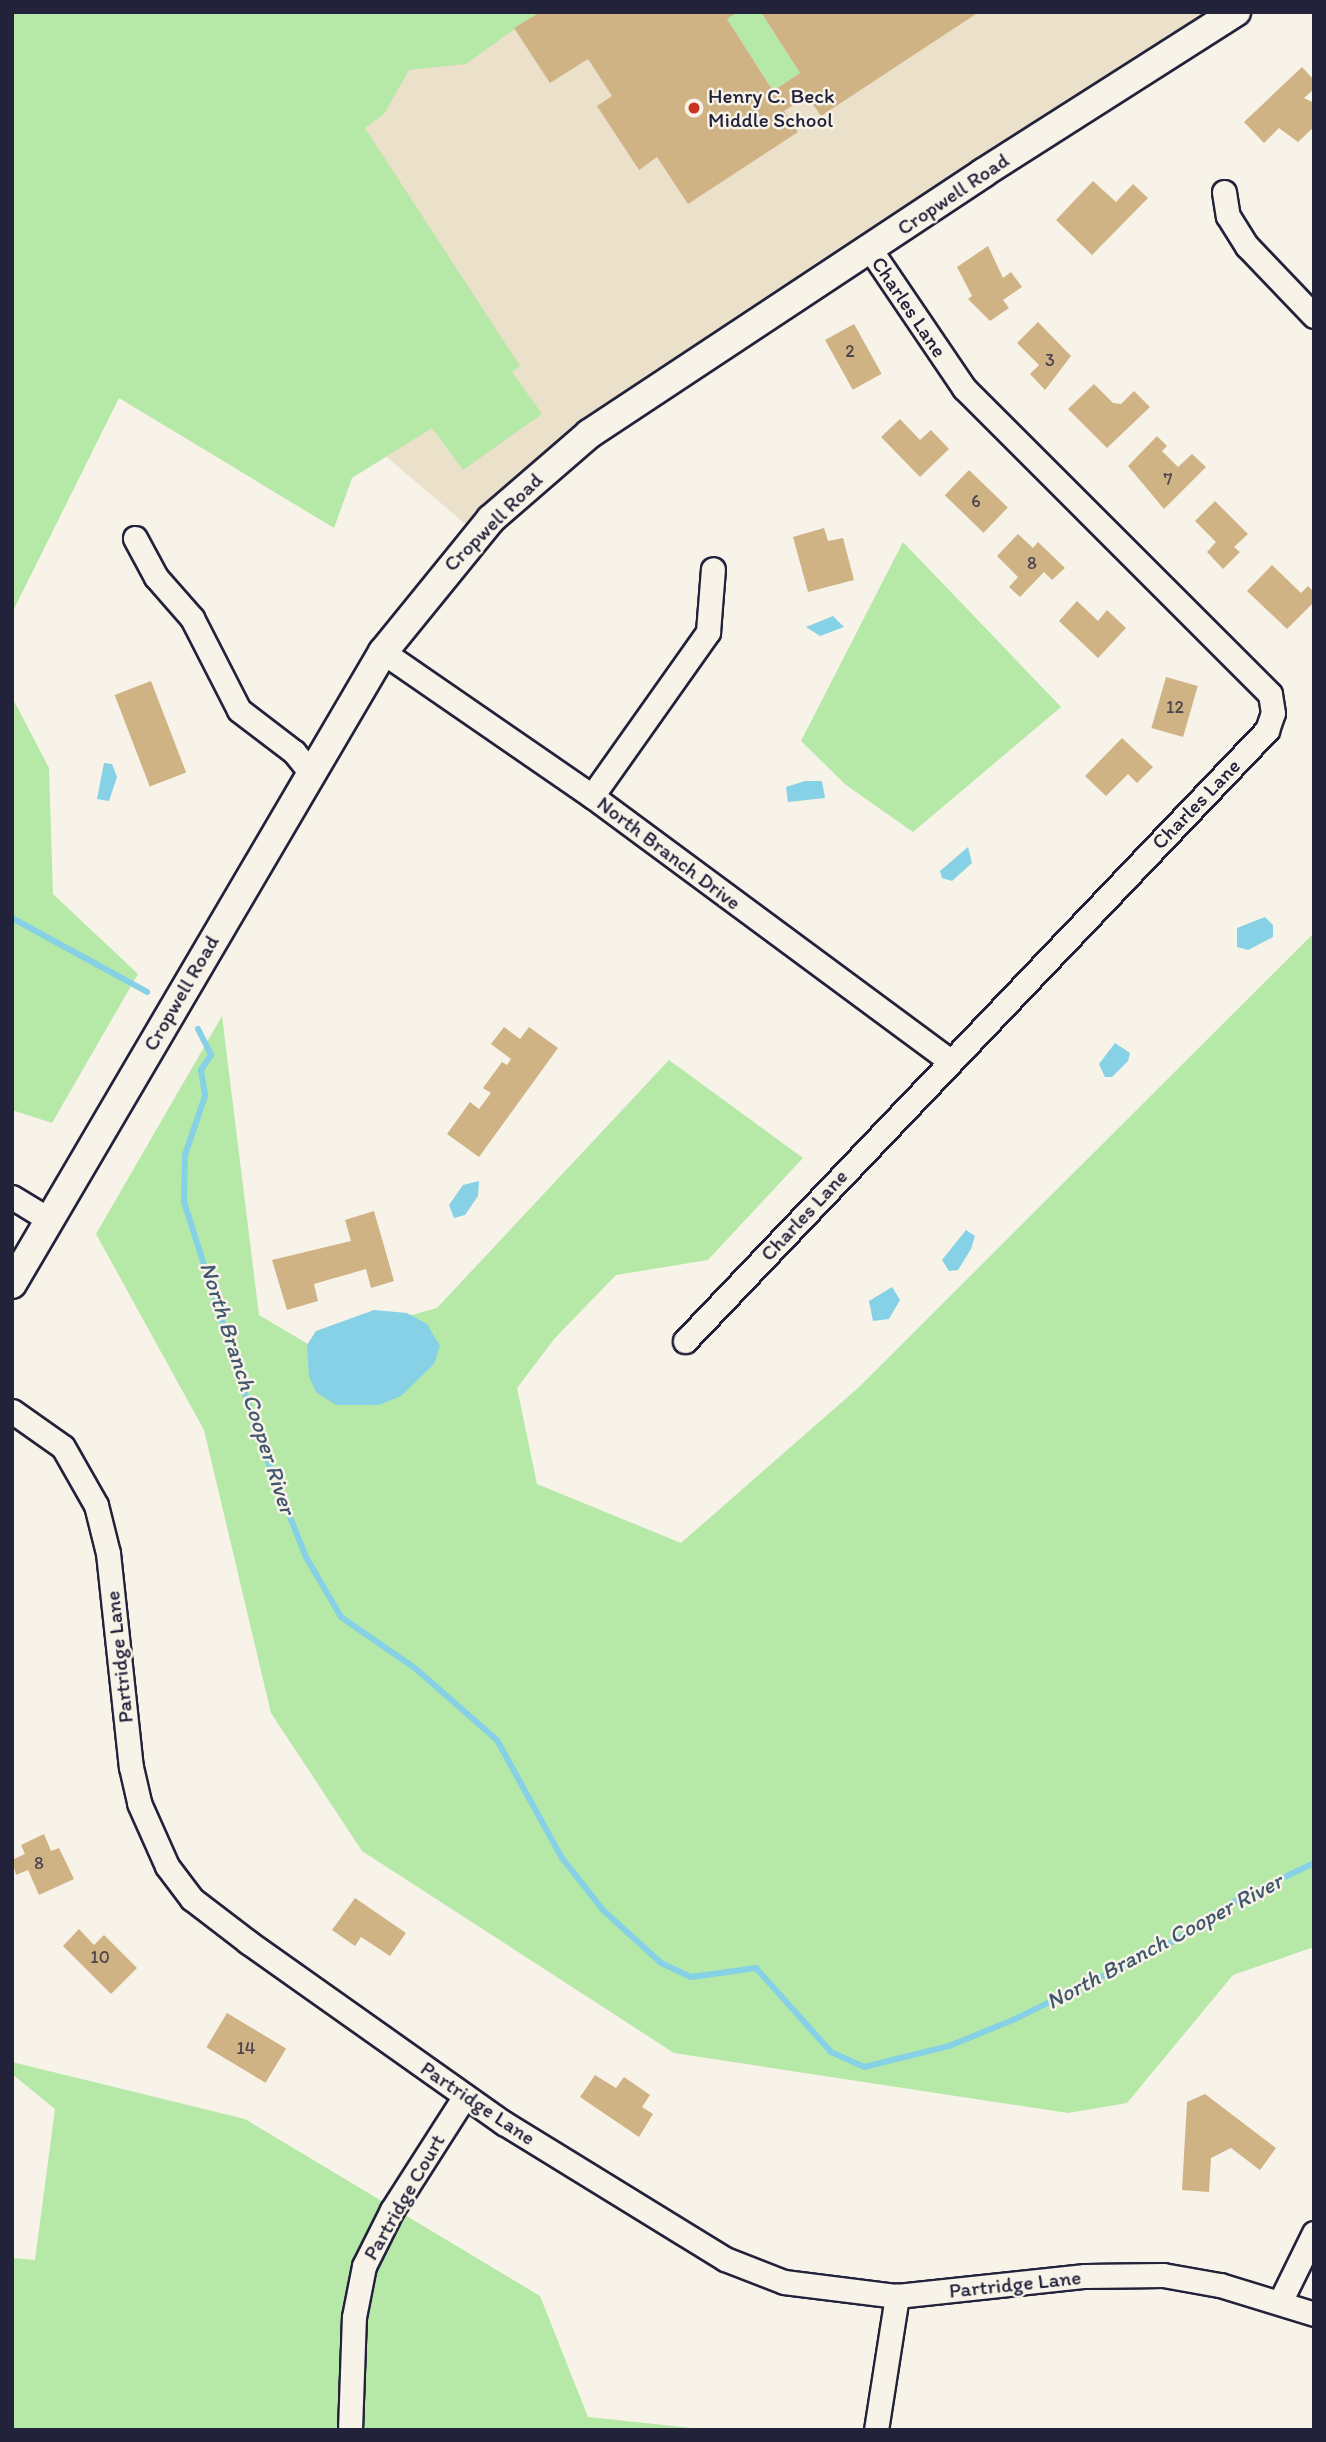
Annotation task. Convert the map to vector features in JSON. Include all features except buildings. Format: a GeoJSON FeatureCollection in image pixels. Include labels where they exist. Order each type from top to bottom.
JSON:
{"type":"FeatureCollection","features":[{"type":"Feature","properties":{"kind":"street","name":"Cropwell Road"},"geometry":{"type":"LineString","coordinates":[[12,1284],[383,652],[449,565],[537,475],[589,434],[1236,12]]}},
{"type":"Feature","properties":{"kind":"street"},"geometry":{"type":"LineString","coordinates":[[1224,192],[1228,216],[1247,246],[1314,316]]}},
{"type":"Feature","properties":{"kind":"street","name":"Charles Lane"},"geometry":{"type":"LineString","coordinates":[[685,1341],[1267,730],[1273,713],[1270,694],[964,388],[870,249]]}},
{"type":"Feature","properties":{"kind":"street"},"geometry":{"type":"LineString","coordinates":[[135,538],[156,577],[192,618],[239,710],[294,752],[311,773]]}},
{"type":"Feature","properties":{"kind":"street"},"geometry":{"type":"LineString","coordinates":[[592,796],[708,632],[713,569]]}},
{"type":"Feature","properties":{"kind":"street","name":"North Branch Drive"},"geometry":{"type":"LineString","coordinates":[[383,652],[592,796],[950,1061]]}},
{"type":"Feature","properties":{"kind":"street"},"geometry":{"type":"LineString","coordinates":[[12,1197],[48,1219]]}},
{"type":"Feature","properties":{"kind":"street","name":"Partridge Lane"},"geometry":{"type":"LineString","coordinates":[[12,1411],[63,1447],[96,1505],[108,1553],[131,1767],[139,1803],[167,1866],[192,1899],[465,2096],[725,2259],[784,2283],[897,2296],[1085,2276],[1163,2275],[1280,2302],[1314,2314]]}},
{"type":"Feature","properties":{"kind":"street","name":"Partridge Court"},"geometry":{"type":"LineString","coordinates":[[350,2430],[354,2316],[364,2266],[392,2210],[465,2096]]}},
{"type":"Feature","properties":{"kind":"street"},"geometry":{"type":"LineString","coordinates":[[1280,2302],[1314,2233]]}},
{"type":"Feature","properties":{"kind":"street"},"geometry":{"type":"LineString","coordinates":[[876,2430],[897,2296]]}},
{"type":"Feature","properties":{"kind":"shaded area"},"geometry":{"type":"Polygon","coordinates":[[[33,12],[1236,12],[702,359],[477,534],[165,268],[33,12]]]}},
{"type":"Feature","properties":{"kind":"green space"},"geometry":{"type":"Polygon","coordinates":[[[12,12],[538,12],[466,64],[409,70],[384,114],[365,128],[520,366],[512,372],[542,414],[463,470],[432,428],[352,478],[334,528],[119,398],[12,613],[12,12]]]}},
{"type":"Feature","properties":{"kind":"green space"},"geometry":{"type":"Polygon","coordinates":[[[738,12],[761,12],[800,73],[773,91],[727,19],[738,12]]]}},
{"type":"Feature","properties":{"kind":"green space"},"geometry":{"type":"Polygon","coordinates":[[[903,542],[1061,707],[913,832],[846,785],[801,741],[903,542]]]}},
{"type":"Feature","properties":{"kind":"green space"},"geometry":{"type":"Polygon","coordinates":[[[12,697],[49,768],[53,894],[138,974],[52,1123],[12,1110],[12,697]]]}},
{"type":"Feature","properties":{"kind":"green space"},"geometry":{"type":"Polygon","coordinates":[[[1314,933],[1314,1947],[1233,1975],[1127,2103],[1068,2113],[674,2053],[362,1851],[271,1713],[204,1430],[96,1234],[222,1016],[259,1315],[308,1344],[437,1308],[669,1060],[803,1158],[708,1260],[616,1275],[555,1338],[517,1388],[537,1484],[681,1543],[858,1388],[1314,933]]]}},
{"type":"Feature","properties":{"kind":"green space"},"geometry":{"type":"Polygon","coordinates":[[[12,2062],[245,2119],[540,2296],[588,2417],[711,2430],[12,2430],[12,2258],[35,2260],[55,2109],[12,2074],[12,2062]]]}},
{"type":"Feature","properties":{"kind":"water"},"geometry":{"type":"Polygon","coordinates":[[[833,616],[844,627],[820,636],[806,627],[833,616]]]}},
{"type":"Feature","properties":{"kind":"water"},"geometry":{"type":"Polygon","coordinates":[[[104,763],[112,764],[117,777],[109,801],[97,799],[104,763]]]}},
{"type":"Feature","properties":{"kind":"water"},"geometry":{"type":"Polygon","coordinates":[[[805,781],[822,781],[825,798],[788,802],[786,787],[805,781]]]}},
{"type":"Feature","properties":{"kind":"water"},"geometry":{"type":"Polygon","coordinates":[[[968,847],[972,863],[952,881],[942,878],[940,871],[968,847]]]}},
{"type":"Feature","properties":{"kind":"water"},"geometry":{"type":"Polygon","coordinates":[[[1265,917],[1273,925],[1273,937],[1248,950],[1237,947],[1237,928],[1265,917]]]}},
{"type":"Feature","properties":{"kind":"water"},"geometry":{"type":"Polygon","coordinates":[[[1115,1043],[1130,1053],[1128,1061],[1112,1077],[1105,1077],[1099,1064],[1115,1043]]]}},
{"type":"Feature","properties":{"kind":"water"},"geometry":{"type":"Polygon","coordinates":[[[479,1181],[478,1196],[465,1215],[454,1218],[449,1205],[463,1185],[479,1181]]]}},
{"type":"Feature","properties":{"kind":"water"},"geometry":{"type":"Polygon","coordinates":[[[966,1230],[975,1236],[971,1249],[958,1270],[949,1271],[942,1260],[966,1230]]]}},
{"type":"Feature","properties":{"kind":"water"},"geometry":{"type":"Polygon","coordinates":[[[892,1287],[900,1300],[889,1319],[873,1321],[869,1301],[892,1287]]]}},
{"type":"Feature","properties":{"kind":"water"},"geometry":{"type":"Polygon","coordinates":[[[374,1310],[407,1313],[427,1324],[440,1346],[434,1364],[401,1396],[379,1405],[336,1405],[316,1392],[309,1377],[307,1345],[316,1331],[374,1310]]]}},
{"type":"Feature","properties":{"kind":"waterway","name":"North Branch Cooper River"},"geometry":{"type":"LineString","coordinates":[[12,918],[147,992]]}},
{"type":"Feature","properties":{"kind":"waterway","name":"North Branch Cooper River"},"geometry":{"type":"LineString","coordinates":[[198,1029],[211,1055],[201,1070],[205,1096],[185,1155],[184,1202],[264,1452],[306,1557],[341,1617],[416,1669],[497,1740],[562,1858],[603,1910],[661,1963],[691,1977],[756,1968],[831,2052],[864,2067],[949,2046],[1013,2020],[1172,1942],[1235,1901],[1314,1863]]}},
{"type":"Feature","properties":{"kind":"place","name":"Henry C. Beck Middle School"},"geometry":{"type":"Point","coordinates":[694,108]}}]}
